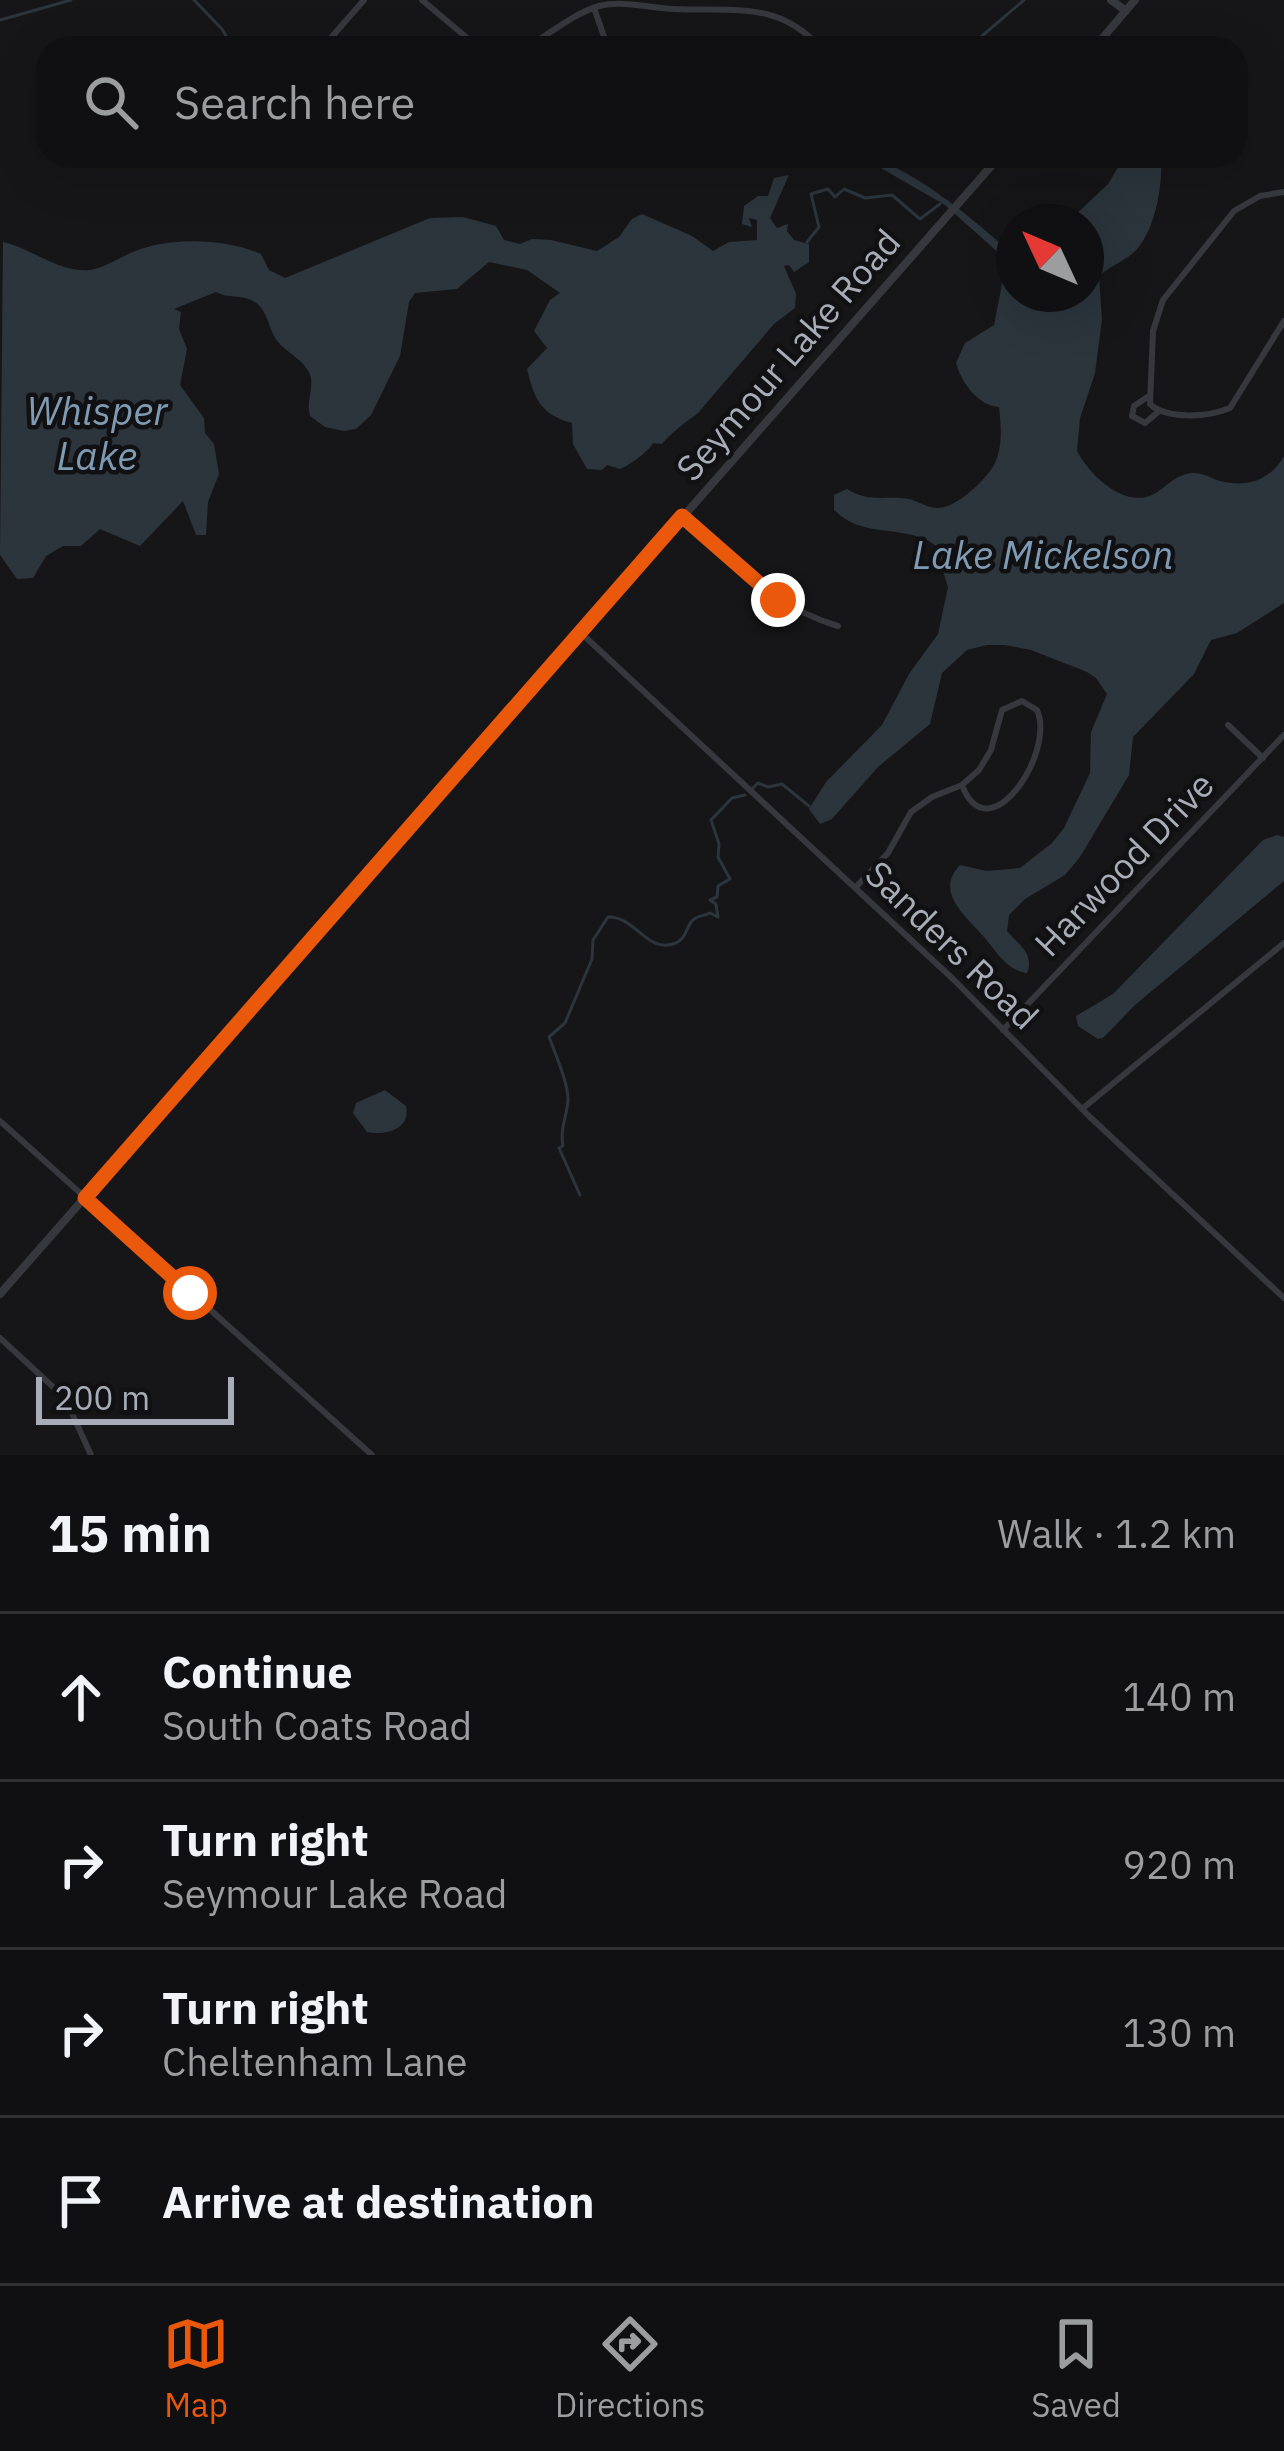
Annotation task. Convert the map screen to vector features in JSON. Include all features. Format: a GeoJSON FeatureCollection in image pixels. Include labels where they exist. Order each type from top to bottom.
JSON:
{"type":"FeatureCollection","features":[{"type":"Feature","properties":{"kind":"street"},"geometry":{"type":"LineString","coordinates":[[332,36],[364,0]]}},
{"type":"Feature","properties":{"kind":"street"},"geometry":{"type":"LineString","coordinates":[[422,0],[465,36]]}},
{"type":"Feature","properties":{"kind":"street"},"geometry":{"type":"LineString","coordinates":[[1111,0],[1126,11]]}},
{"type":"Feature","properties":{"kind":"street"},"geometry":{"type":"LineString","coordinates":[[1104,36],[1135,0]]}},
{"type":"Feature","properties":{"kind":"street"},"geometry":{"type":"LineString","coordinates":[[546,36],[595,8],[618,4],[762,8],[795,22],[809,36]]}},
{"type":"Feature","properties":{"kind":"street"},"geometry":{"type":"LineString","coordinates":[[595,8],[604,36]]}},
{"type":"Feature","properties":{"kind":"street","name":"Seymour Lake Road"},"geometry":{"type":"LineString","coordinates":[[0,1294],[989,168]]}},
{"type":"Feature","properties":{"kind":"street"},"geometry":{"type":"LineString","coordinates":[[1159,412],[1149,396],[1153,331],[1163,300],[1234,211],[1260,196],[1284,192]]}},
{"type":"Feature","properties":{"kind":"street"},"geometry":{"type":"LineString","coordinates":[[1149,396],[1134,406],[1132,416],[1145,423],[1159,412],[1215,413],[1230,408],[1284,321]]}},
{"type":"Feature","properties":{"kind":"street"},"geometry":{"type":"LineString","coordinates":[[682,516],[778,600],[838,626]]}},
{"type":"Feature","properties":{"kind":"street","name":"Sanders Road"},"geometry":{"type":"LineString","coordinates":[[581,633],[1284,1298]]}},
{"type":"Feature","properties":{"kind":"street"},"geometry":{"type":"LineString","coordinates":[[855,888],[888,853],[911,812],[962,785],[986,761],[1002,710],[1022,701],[1036,710],[1042,731],[1037,750],[1010,799],[986,808],[969,799],[962,785]]}},
{"type":"Feature","properties":{"kind":"street"},"geometry":{"type":"LineString","coordinates":[[1228,725],[1263,758]]}},
{"type":"Feature","properties":{"kind":"street","name":"Harwood Drive"},"geometry":{"type":"LineString","coordinates":[[1003,1030],[1284,735]]}},
{"type":"Feature","properties":{"kind":"street"},"geometry":{"type":"LineString","coordinates":[[1082,1109],[1284,943]]}},
{"type":"Feature","properties":{"kind":"street"},"geometry":{"type":"LineString","coordinates":[[0,1121],[372,1455]]}},
{"type":"Feature","properties":{"kind":"street"},"geometry":{"type":"LineString","coordinates":[[0,1338],[64,1398],[91,1455]]}},
{"type":"Feature","properties":{"kind":"water","name":"Lake Mickelson"},"geometry":{"type":"Polygon","coordinates":[[[881,168],[896,168],[920,181],[996,240],[996,251],[945,205],[881,168]]]}},
{"type":"Feature","properties":{"kind":"water","name":"Lake Mickelson"},"geometry":{"type":"Polygon","coordinates":[[[1118,168],[1161,168],[1157,204],[1134,252],[1104,273],[1104,204],[1087,204],[1118,168]]]}},
{"type":"Feature","properties":{"kind":"water","name":"Whisper Lake"},"geometry":{"type":"Polygon","coordinates":[[[789,175],[770,218],[777,228],[788,224],[794,240],[809,244],[809,262],[794,272],[784,266],[796,294],[795,308],[774,324],[698,413],[662,444],[653,443],[620,469],[607,465],[602,470],[587,469],[573,444],[572,423],[552,415],[536,396],[527,369],[547,348],[534,331],[550,300],[560,293],[527,270],[489,262],[457,289],[415,293],[409,302],[400,356],[371,415],[356,429],[344,431],[325,427],[310,416],[309,372],[278,342],[258,305],[216,292],[174,309],[181,312],[179,329],[187,349],[180,385],[204,418],[219,474],[208,502],[206,535],[196,535],[183,501],[140,546],[100,529],[81,546],[63,546],[46,556],[33,578],[17,579],[0,555],[3,242],[78,270],[102,267],[155,245],[218,243],[261,254],[269,270],[285,278],[430,218],[463,217],[496,226],[504,240],[520,244],[551,240],[597,251],[642,214],[713,251],[729,242],[757,240],[757,220],[749,218],[752,227],[742,224],[744,206],[758,196],[768,196],[774,178],[789,175]]]}},
{"type":"Feature","properties":{"kind":"water","name":"Lake Mickelson"},"geometry":{"type":"Polygon","coordinates":[[[997,312],[1102,312],[1095,373],[1080,418],[1077,451],[1119,493],[1141,498],[1152,495],[1192,473],[1230,483],[1249,482],[1272,471],[1284,456],[1284,603],[1237,633],[1211,640],[1194,674],[1133,737],[1129,775],[1080,857],[1065,875],[1025,899],[1009,915],[1007,931],[1027,955],[1027,973],[998,954],[962,912],[950,885],[960,865],[987,871],[1020,868],[1064,828],[1090,773],[1091,732],[1107,694],[1096,678],[1031,650],[987,645],[967,650],[942,673],[930,724],[878,767],[832,819],[820,824],[809,809],[826,782],[882,725],[909,674],[938,634],[948,587],[935,545],[910,534],[858,525],[834,510],[834,495],[847,489],[867,497],[906,498],[933,508],[945,507],[986,476],[1000,443],[999,407],[972,392],[956,363],[965,343],[994,325],[997,312]]]}},
{"type":"Feature","properties":{"kind":"water"},"geometry":{"type":"Polygon","coordinates":[[[1284,837],[1284,881],[1135,1005],[1103,1038],[1078,1026],[1076,1016],[1113,994],[1263,840],[1284,837]]]}},
{"type":"Feature","properties":{"kind":"water"},"geometry":{"type":"Polygon","coordinates":[[[385,1090],[406,1106],[405,1120],[389,1132],[367,1132],[353,1113],[356,1103],[385,1090]]]}},
{"type":"Feature","properties":{"kind":"waterway"},"geometry":{"type":"LineString","coordinates":[[0,20],[71,0]]}},
{"type":"Feature","properties":{"kind":"waterway"},"geometry":{"type":"LineString","coordinates":[[194,0],[226,36]]}},
{"type":"Feature","properties":{"kind":"waterway"},"geometry":{"type":"LineString","coordinates":[[982,36],[1024,0]]}},
{"type":"Feature","properties":{"kind":"waterway"},"geometry":{"type":"LineString","coordinates":[[807,242],[819,227],[811,194],[828,189],[835,197],[844,189],[865,198],[892,195],[920,219],[940,204]]}},
{"type":"Feature","properties":{"kind":"waterway"},"geometry":{"type":"LineString","coordinates":[[753,788],[758,783],[782,784],[809,806]]}},
{"type":"Feature","properties":{"kind":"waterway"},"geometry":{"type":"LineString","coordinates":[[580,1195],[559,1148],[563,1146],[568,1094],[549,1037],[565,1023],[592,959],[593,940],[608,917],[666,945],[680,941],[697,917],[710,913],[718,917],[716,904],[710,900],[717,897],[718,886],[730,879],[718,857],[711,820],[732,798],[745,795]]}},
{"type":"Feature","properties":{"kind":"route"},"geometry":{"type":"LineString","coordinates":[[190,1293],[85,1198],[682,516],[778,600]]}}]}
